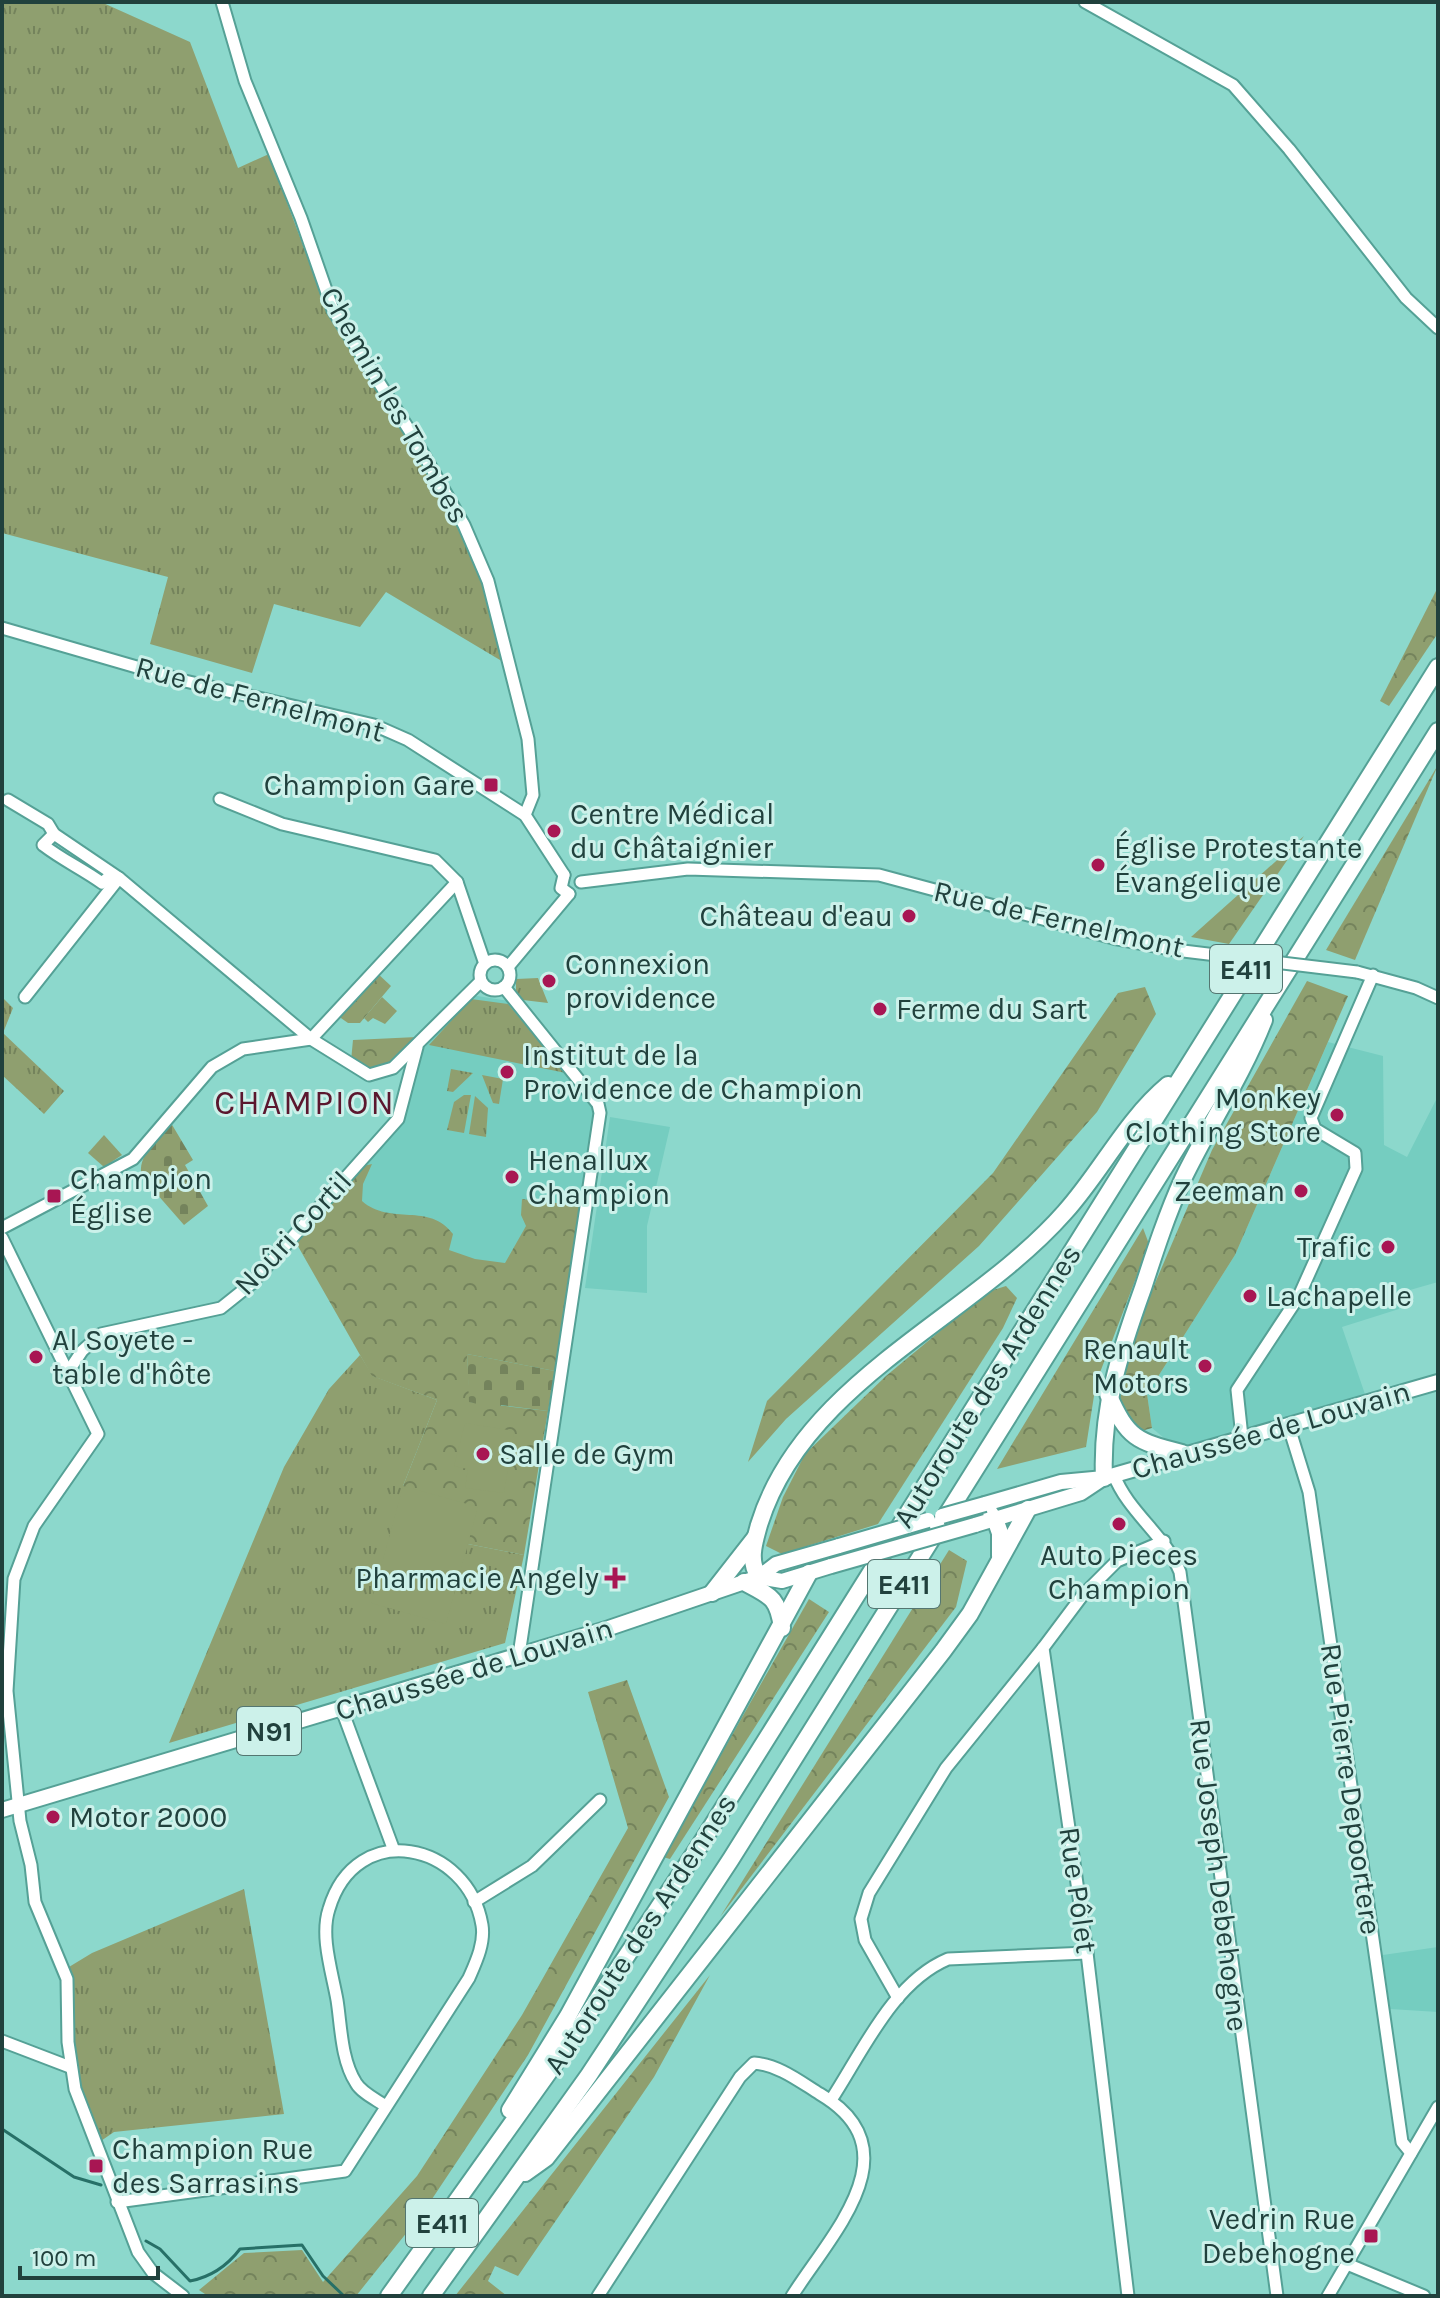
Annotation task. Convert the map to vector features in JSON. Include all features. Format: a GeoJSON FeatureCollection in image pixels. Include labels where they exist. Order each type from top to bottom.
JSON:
{"type":"FeatureCollection","features":[{"type":"Feature","properties":{"kind":"highway","name":"Autoroute des Ardennes"},"geometry":{"type":"LineString","coordinates":[[389,2296],[494,2150],[702,1842],[1438,667]]}},
{"type":"Feature","properties":{"kind":"highway","name":"Autoroute des Ardennes"},"geometry":{"type":"LineString","coordinates":[[431,2296],[517,2178],[739,1846],[1438,731]]}},
{"type":"Feature","properties":{"kind":"highway"},"geometry":{"type":"LineString","coordinates":[[1109,1476],[1102,1440],[1108,1394],[1160,1235],[1184,1178],[1251,1053],[1278,982]]}},
{"type":"Feature","properties":{"kind":"highway"},"geometry":{"type":"LineString","coordinates":[[782,1628],[779,1607],[752,1580],[752,1561],[764,1511],[791,1458],[820,1422],[856,1387],[1024,1251],[1065,1213],[1149,1101],[1179,1077]]}},
{"type":"Feature","properties":{"kind":"highway"},"geometry":{"type":"LineString","coordinates":[[1108,1394],[1122,1425],[1132,1436],[1182,1453]]}},
{"type":"Feature","properties":{"kind":"highway"},"geometry":{"type":"LineString","coordinates":[[517,2178],[546,2158],[934,1663],[970,1614],[1028,1509]]}},
{"type":"Feature","properties":{"kind":"highway"},"geometry":{"type":"LineString","coordinates":[[995,1519],[1000,1533],[999,1558]]}},
{"type":"Feature","properties":{"kind":"highway"},"geometry":{"type":"LineString","coordinates":[[712,1593],[756,1537]]}},
{"type":"Feature","properties":{"kind":"highway"},"geometry":{"type":"LineString","coordinates":[[494,2150],[505,2119],[568,2016],[782,1628],[809,1573]]}},
{"type":"Feature","properties":{"kind":"main road","name":"Chaussée de Louvain"},"geometry":{"type":"LineString","coordinates":[[2,1810],[519,1655],[752,1580],[776,1564],[1061,1482],[1109,1476],[1438,1382]]}},
{"type":"Feature","properties":{"kind":"main road","name":"Chaussée de Louvain"},"geometry":{"type":"LineString","coordinates":[[752,1580],[782,1581],[975,1525],[1081,1493],[1109,1476]]}},
{"type":"Feature","properties":{"kind":"main road"},"geometry":{"type":"LineString","coordinates":[[985,1504],[995,1519]]}},
{"type":"Feature","properties":{"kind":"main road"},"geometry":{"type":"LineString","coordinates":[[809,1573],[817,1562],[839,1546]]}},
{"type":"Feature","properties":{"kind":"street","name":"Chemin les Tombes"},"geometry":{"type":"LineString","coordinates":[[222,2],[245,81],[301,218],[333,310],[457,512],[488,581],[528,739],[533,795],[525,815]]}},
{"type":"Feature","properties":{"kind":"street"},"geometry":{"type":"LineString","coordinates":[[1085,2],[1233,85],[1289,149],[1406,298],[1438,328]]}},
{"type":"Feature","properties":{"kind":"street","name":"Rue de Fernelmont"},"geometry":{"type":"LineString","coordinates":[[2,628],[185,681],[374,725],[408,740],[525,815],[564,875],[561,888],[569,894]]}},
{"type":"Feature","properties":{"kind":"street"},"geometry":{"type":"LineString","coordinates":[[8,800],[48,824],[54,834],[115,876],[311,1039],[369,1075],[393,1068],[481,981],[485,964],[457,882],[435,860],[282,824],[220,799]]}},
{"type":"Feature","properties":{"kind":"street"},"geometry":{"type":"LineString","coordinates":[[54,834],[43,845],[72,867],[81,868],[102,883],[115,876]]}},
{"type":"Feature","properties":{"kind":"street","name":"Rue de Fernelmont"},"geometry":{"type":"LineString","coordinates":[[564,875],[576,874],[581,882],[688,869],[879,875],[1117,939],[1175,950],[1357,972],[1438,998]]}},
{"type":"Feature","properties":{"kind":"street"},"geometry":{"type":"LineString","coordinates":[[25,997],[115,876]]}},
{"type":"Feature","properties":{"kind":"street"},"geometry":{"type":"LineString","coordinates":[[2,1228],[133,1159],[212,1067],[243,1049],[311,1039],[457,882]]}},
{"type":"Feature","properties":{"kind":"street"},"geometry":{"type":"LineString","coordinates":[[508,967],[569,894],[578,891],[581,882]]}},
{"type":"Feature","properties":{"kind":"street"},"geometry":{"type":"LineString","coordinates":[[485,964],[494,960],[508,967]]}},
{"type":"Feature","properties":{"kind":"street"},"geometry":{"type":"LineString","coordinates":[[481,981],[493,990],[504,987],[510,978],[508,967]]}},
{"type":"Feature","properties":{"kind":"street"},"geometry":{"type":"LineString","coordinates":[[1242,1437],[1237,1390],[1299,1296],[1356,1169],[1355,1153],[1315,1129],[1311,1118],[1373,975]]}},
{"type":"Feature","properties":{"kind":"street"},"geometry":{"type":"LineString","coordinates":[[504,987],[598,1104],[600,1113],[519,1655]]}},
{"type":"Feature","properties":{"kind":"street","name":"Noûri Cortil"},"geometry":{"type":"LineString","coordinates":[[68,1372],[82,1351],[101,1334],[221,1308],[251,1284],[398,1119],[417,1047]]}},
{"type":"Feature","properties":{"kind":"street"},"geometry":{"type":"LineString","coordinates":[[2,1238],[98,1434],[34,1526],[14,1579],[7,1691],[19,1805],[35,1902],[67,1979],[70,2067],[82,2112],[117,2202],[146,2265],[183,2296]]}},
{"type":"Feature","properties":{"kind":"street","name":"Rue Pierre Depoortere"},"geometry":{"type":"LineString","coordinates":[[1288,1424],[1309,1492],[1402,2142],[1411,2153]]}},
{"type":"Feature","properties":{"kind":"street","name":"Rue Joseph Debehogne"},"geometry":{"type":"LineString","coordinates":[[1109,1476],[1164,1541],[1180,1572],[1277,2296]]}},
{"type":"Feature","properties":{"kind":"street"},"geometry":{"type":"LineString","coordinates":[[898,1998],[865,1940],[861,1919],[869,1893],[946,1768],[1082,1596],[1117,1561],[1164,1541]]}},
{"type":"Feature","properties":{"kind":"street","name":"Rue Pôlet"},"geometry":{"type":"LineString","coordinates":[[1043,1648],[1087,1953],[1128,2296]]}},
{"type":"Feature","properties":{"kind":"street"},"geometry":{"type":"LineString","coordinates":[[342,1710],[393,1848]]}},
{"type":"Feature","properties":{"kind":"street"},"geometry":{"type":"LineString","coordinates":[[474,1902],[532,1866],[600,1800]]}},
{"type":"Feature","properties":{"kind":"street"},"geometry":{"type":"LineString","coordinates":[[117,2202],[345,2171],[384,2105],[469,1978],[480,1952],[483,1927],[474,1902],[453,1873],[423,1852],[393,1848],[375,1855],[344,1876],[328,1910],[326,1935],[346,2059],[356,2084],[384,2105]]}},
{"type":"Feature","properties":{"kind":"street"},"geometry":{"type":"LineString","coordinates":[[831,2100],[917,1974],[948,1959],[1087,1953]]}},
{"type":"Feature","properties":{"kind":"street"},"geometry":{"type":"LineString","coordinates":[[2,2041],[70,2067]]}},
{"type":"Feature","properties":{"kind":"street"},"geometry":{"type":"LineString","coordinates":[[598,2296],[740,2077],[754,2063],[772,2065],[831,2100],[853,2119],[863,2138],[866,2160],[862,2184],[792,2296]]}},
{"type":"Feature","properties":{"kind":"street"},"geometry":{"type":"LineString","coordinates":[[1328,2296],[1438,2107]]}},
{"type":"Feature","properties":{"kind":"street"},"geometry":{"type":"LineString","coordinates":[[1347,2264],[1424,2296]]}},
{"type":"Feature","properties":{"kind":"shaded area"},"geometry":{"type":"Polygon","coordinates":[[[471,995],[509,1001],[597,1112],[550,1413],[488,1410],[316,1218],[399,1122],[419,1054],[471,995]]]}},
{"type":"Feature","properties":{"kind":"shaded area"},"geometry":{"type":"Polygon","coordinates":[[[1328,1042],[1383,1056],[1384,1145],[1407,1157],[1438,1096],[1438,1282],[1396,1294],[1399,1309],[1342,1327],[1368,1403],[1182,1453],[1152,1428],[1147,1394],[1235,1255],[1328,1042]]]}},
{"type":"Feature","properties":{"kind":"shaded area"},"geometry":{"type":"Polygon","coordinates":[[[610,1117],[670,1127],[647,1226],[647,1293],[585,1288],[610,1117]]]}},
{"type":"Feature","properties":{"kind":"shaded area"},"geometry":{"type":"Polygon","coordinates":[[[1438,1947],[1438,2012],[1390,2009],[1383,1955],[1438,1947]]]}},
{"type":"Feature","properties":{"kind":"green space"},"geometry":{"type":"Polygon","coordinates":[[[2,2],[101,2],[190,42],[238,168],[269,154],[330,318],[409,435],[481,572],[505,663],[386,592],[360,627],[274,604],[252,673],[150,644],[168,577],[2,533],[2,2]]]}},
{"type":"Feature","properties":{"kind":"green space"},"geometry":{"type":"Polygon","coordinates":[[[1438,587],[1438,633],[1389,706],[1380,701],[1438,587]]]}},
{"type":"Feature","properties":{"kind":"green space"},"geometry":{"type":"Polygon","coordinates":[[[1438,765],[1355,960],[1326,950],[1438,765]]]}},
{"type":"Feature","properties":{"kind":"green space"},"geometry":{"type":"Polygon","coordinates":[[[1304,836],[1229,944],[1191,937],[1304,836]]]}},
{"type":"Feature","properties":{"kind":"green space"},"geometry":{"type":"Polygon","coordinates":[[[376,972],[391,986],[360,1023],[348,1023],[338,1016],[376,972]]]}},
{"type":"Feature","properties":{"kind":"green space"},"geometry":{"type":"Polygon","coordinates":[[[538,978],[548,1003],[523,1000],[516,993],[516,979],[538,978]]]}},
{"type":"Feature","properties":{"kind":"green space"},"geometry":{"type":"Polygon","coordinates":[[[1307,981],[1348,996],[1235,1255],[1147,1394],[1152,1428],[1141,1431],[1122,1412],[1118,1395],[1135,1330],[1212,1150],[1307,981]]]}},
{"type":"Feature","properties":{"kind":"green space"},"geometry":{"type":"Polygon","coordinates":[[[1145,987],[1156,1014],[1097,1112],[979,1246],[786,1419],[748,1462],[767,1401],[993,1173],[1118,993],[1145,987]]]}},
{"type":"Feature","properties":{"kind":"green space"},"geometry":{"type":"Polygon","coordinates":[[[2,997],[13,1008],[3,1033],[64,1091],[44,1114],[2,1075],[2,997]]]}},
{"type":"Feature","properties":{"kind":"green space"},"geometry":{"type":"Polygon","coordinates":[[[382,997],[397,1011],[385,1024],[373,1018],[368,1022],[364,1018],[382,997]]]}},
{"type":"Feature","properties":{"kind":"green space"},"geometry":{"type":"Polygon","coordinates":[[[471,999],[508,1004],[566,1073],[429,1045],[471,999]]]}},
{"type":"Feature","properties":{"kind":"green space"},"geometry":{"type":"Polygon","coordinates":[[[417,1037],[393,1065],[369,1073],[351,1061],[353,1040],[417,1037]]]}},
{"type":"Feature","properties":{"kind":"green space"},"geometry":{"type":"Polygon","coordinates":[[[451,1069],[473,1073],[453,1092],[447,1091],[451,1069]]]}},
{"type":"Feature","properties":{"kind":"green space"},"geometry":{"type":"Polygon","coordinates":[[[482,1075],[503,1079],[499,1104],[493,1103],[482,1075]]]}},
{"type":"Feature","properties":{"kind":"green space"},"geometry":{"type":"Polygon","coordinates":[[[464,1095],[471,1095],[464,1133],[447,1130],[454,1102],[464,1095]]]}},
{"type":"Feature","properties":{"kind":"green space"},"geometry":{"type":"Polygon","coordinates":[[[475,1096],[488,1108],[486,1137],[469,1134],[475,1096]]]}},
{"type":"Feature","properties":{"kind":"green space"},"geometry":{"type":"Polygon","coordinates":[[[171,1123],[193,1160],[185,1165],[208,1206],[184,1225],[142,1177],[145,1155],[171,1123]]]}},
{"type":"Feature","properties":{"kind":"green space"},"geometry":{"type":"Polygon","coordinates":[[[104,1135],[122,1155],[104,1167],[88,1153],[104,1135]]]}},
{"type":"Feature","properties":{"kind":"green space"},"geometry":{"type":"Polygon","coordinates":[[[372,1164],[363,1184],[362,1201],[385,1212],[421,1216],[444,1224],[453,1234],[449,1250],[475,1259],[505,1263],[526,1226],[521,1215],[522,1199],[582,1206],[555,1371],[467,1354],[470,1402],[548,1411],[524,1555],[468,1544],[446,1624],[371,1603],[403,1486],[437,1400],[372,1376],[295,1241],[363,1166],[372,1164]]]}},
{"type":"Feature","properties":{"kind":"green space"},"geometry":{"type":"Polygon","coordinates":[[[1143,1228],[1149,1244],[1096,1383],[1086,1447],[997,1469],[1143,1228]]]}},
{"type":"Feature","properties":{"kind":"green space"},"geometry":{"type":"Polygon","coordinates":[[[1006,1286],[1017,1298],[1003,1328],[878,1524],[782,1554],[766,1546],[783,1497],[805,1454],[886,1376],[987,1292],[1006,1286]]]}},
{"type":"Feature","properties":{"kind":"green space"},"geometry":{"type":"Polygon","coordinates":[[[467,1354],[555,1371],[548,1411],[501,1405],[499,1409],[469,1402],[467,1354]]]}},
{"type":"Feature","properties":{"kind":"green space"},"geometry":{"type":"Polygon","coordinates":[[[360,1355],[373,1376],[437,1400],[403,1486],[468,1544],[524,1555],[505,1643],[169,1743],[284,1467],[329,1389],[360,1355]]]}},
{"type":"Feature","properties":{"kind":"green space","name":"Salle de Gym"},"geometry":{"type":"Polygon","coordinates":[[[465,1423],[514,1431],[504,1493],[465,1488],[468,1469],[454,1466],[465,1423]]]}},
{"type":"Feature","properties":{"kind":"green space"},"geometry":{"type":"Polygon","coordinates":[[[403,1486],[478,1507],[446,1624],[371,1603],[403,1486]]]}},
{"type":"Feature","properties":{"kind":"green space"},"geometry":{"type":"Polygon","coordinates":[[[949,1550],[967,1561],[956,1607],[720,1917],[949,1550]]]}},
{"type":"Feature","properties":{"kind":"green space"},"geometry":{"type":"Polygon","coordinates":[[[809,1599],[829,1612],[670,1859],[663,1857],[809,1599]]]}},
{"type":"Feature","properties":{"kind":"green space"},"geometry":{"type":"Polygon","coordinates":[[[627,1680],[669,1797],[528,2055],[424,2211],[356,2296],[208,2296],[199,2290],[244,2253],[302,2250],[323,2282],[417,2176],[522,2015],[628,1828],[588,1692],[627,1680]]]}},
{"type":"Feature","properties":{"kind":"green space"},"geometry":{"type":"Polygon","coordinates":[[[244,1889],[284,2114],[114,2132],[95,2145],[82,2112],[64,1970],[92,1953],[244,1889]]]}},
{"type":"Feature","properties":{"kind":"green space"},"geometry":{"type":"Polygon","coordinates":[[[710,1975],[654,2077],[518,2276],[495,2266],[488,2281],[507,2296],[455,2296],[710,1975]]]}},
{"type":"Feature","properties":{"kind":"waterway"},"geometry":{"type":"LineString","coordinates":[[2,2129],[74,2177],[101,2185]]}},
{"type":"Feature","properties":{"kind":"waterway"},"geometry":{"type":"LineString","coordinates":[[146,2241],[160,2249],[190,2281],[218,2270],[240,2249],[302,2245],[323,2276],[344,2296]]}},
{"type":"Feature","properties":{"kind":"place","name":"Champion Gare"},"geometry":{"type":"Point","coordinates":[491,785]}},
{"type":"Feature","properties":{"kind":"place","name":"Centre Médical du Châtaignier"},"geometry":{"type":"Point","coordinates":[554,831]}},
{"type":"Feature","properties":{"kind":"place","name":"Église Protestante Évangelique"},"geometry":{"type":"Point","coordinates":[1098,865]}},
{"type":"Feature","properties":{"kind":"place","name":"Château d'eau"},"geometry":{"type":"Point","coordinates":[909,916]}},
{"type":"Feature","properties":{"kind":"place","name":"Connexion providence"},"geometry":{"type":"Point","coordinates":[549,981]}},
{"type":"Feature","properties":{"kind":"place","name":"Ferme du Sart"},"geometry":{"type":"Point","coordinates":[880,1009]}},
{"type":"Feature","properties":{"kind":"place","name":"Institut de la Providence de Champion"},"geometry":{"type":"Point","coordinates":[507,1072]}},
{"type":"Feature","properties":{"kind":"place","name":"Monkey Clothing Store"},"geometry":{"type":"Point","coordinates":[1337,1115]}},
{"type":"Feature","properties":{"kind":"place","name":"Henallux Champion"},"geometry":{"type":"Point","coordinates":[512,1177]}},
{"type":"Feature","properties":{"kind":"place","name":"Zeeman"},"geometry":{"type":"Point","coordinates":[1301,1191]}},
{"type":"Feature","properties":{"kind":"place","name":"Champion Église"},"geometry":{"type":"Point","coordinates":[54,1196]}},
{"type":"Feature","properties":{"kind":"place","name":"Trafic"},"geometry":{"type":"Point","coordinates":[1388,1247]}},
{"type":"Feature","properties":{"kind":"place","name":"Lachapelle"},"geometry":{"type":"Point","coordinates":[1250,1296]}},
{"type":"Feature","properties":{"kind":"place","name":"Al Soyete - table d'hôte"},"geometry":{"type":"Point","coordinates":[36,1357]}},
{"type":"Feature","properties":{"kind":"place","name":"Renault Motors"},"geometry":{"type":"Point","coordinates":[1205,1366]}},
{"type":"Feature","properties":{"kind":"place","name":"Salle de Gym"},"geometry":{"type":"Point","coordinates":[483,1454]}},
{"type":"Feature","properties":{"kind":"place","name":"Auto Pieces Champion"},"geometry":{"type":"Point","coordinates":[1119,1524]}},
{"type":"Feature","properties":{"kind":"place","name":"Pharmacie Angely"},"geometry":{"type":"Point","coordinates":[615,1578]}},
{"type":"Feature","properties":{"kind":"place","name":"Motor 2000"},"geometry":{"type":"Point","coordinates":[53,1817]}},
{"type":"Feature","properties":{"kind":"place","name":"Champion Rue des Sarrasins"},"geometry":{"type":"Point","coordinates":[96,2166]}},
{"type":"Feature","properties":{"kind":"place","name":"Vedrin Rue Debehogne"},"geometry":{"type":"Point","coordinates":[1371,2236]}},
{"type":"Feature","properties":{"kind":"district","name":"CHAMPION"},"geometry":{"type":"Point","coordinates":[305,1103]}}]}
